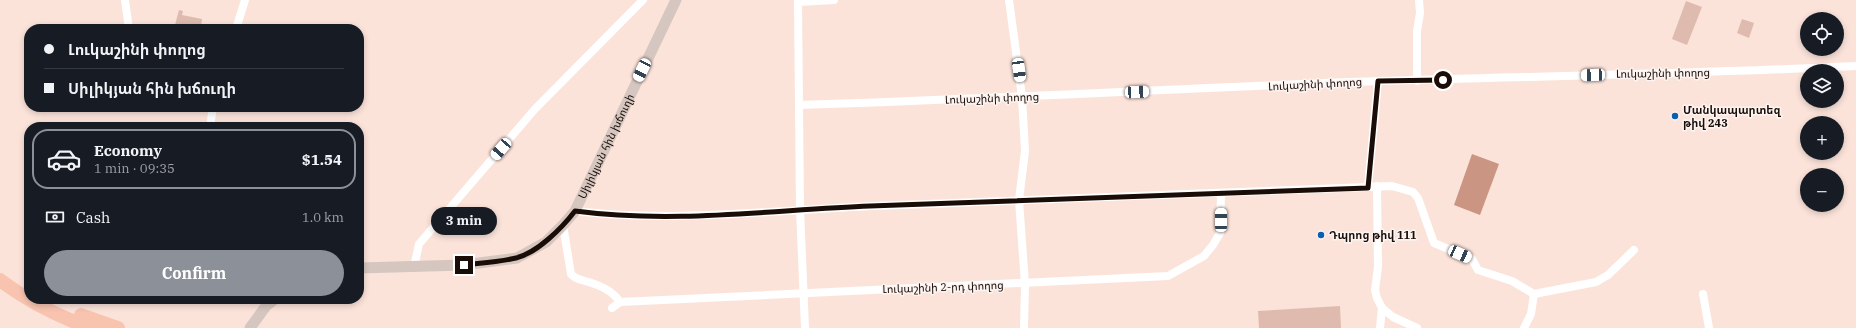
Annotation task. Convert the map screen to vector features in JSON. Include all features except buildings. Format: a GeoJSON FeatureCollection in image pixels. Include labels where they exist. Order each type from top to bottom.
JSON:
{"type":"FeatureCollection","features":[{"type":"Feature","properties":{"kind":"highway"},"geometry":{"type":"LineString","coordinates":[[0,269],[24,286]]}},
{"type":"Feature","properties":{"kind":"highway"},"geometry":{"type":"LineString","coordinates":[[0,280],[24,296]]}},
{"type":"Feature","properties":{"kind":"highway"},"geometry":{"type":"LineString","coordinates":[[38,304],[90,328]]}},
{"type":"Feature","properties":{"kind":"highway"},"geometry":{"type":"LineString","coordinates":[[56,304],[65,309],[118,328]]}},
{"type":"Feature","properties":{"kind":"street"},"geometry":{"type":"LineString","coordinates":[[125,0],[128,24]]}},
{"type":"Feature","properties":{"kind":"street"},"geometry":{"type":"LineString","coordinates":[[238,24],[245,0]]}},
{"type":"Feature","properties":{"kind":"street"},"geometry":{"type":"LineString","coordinates":[[414,267],[419,244],[529,116],[643,0]]}},
{"type":"Feature","properties":{"kind":"street","name":"Սիլիկյան հին խճուղի"},"geometry":{"type":"LineString","coordinates":[[364,268],[464,265],[517,258],[546,242],[575,211],[676,0]]}},
{"type":"Feature","properties":{"kind":"street"},"geometry":{"type":"LineString","coordinates":[[805,328],[800,209],[798,2],[834,0]]}},
{"type":"Feature","properties":{"kind":"street"},"geometry":{"type":"LineString","coordinates":[[1009,0],[1022,98],[1024,151],[1020,200],[1025,284],[1024,328]]}},
{"type":"Feature","properties":{"kind":"street"},"geometry":{"type":"LineString","coordinates":[[1417,80],[1417,31],[1420,13],[1419,0]]}},
{"type":"Feature","properties":{"kind":"street","name":"Լուկաշինի փողոց"},"geometry":{"type":"LineString","coordinates":[[799,105],[1022,98],[1378,81],[1775,70],[1856,66]]}},
{"type":"Feature","properties":{"kind":"street"},"geometry":{"type":"LineString","coordinates":[[1368,188],[1378,81]]}},
{"type":"Feature","properties":{"kind":"street"},"geometry":{"type":"LineString","coordinates":[[211,122],[212,112]]}},
{"type":"Feature","properties":{"kind":"street"},"geometry":{"type":"LineString","coordinates":[[1377,186],[1378,268],[1375,290],[1377,298],[1382,308],[1394,317],[1417,328]]}},
{"type":"Feature","properties":{"kind":"street"},"geometry":{"type":"LineString","coordinates":[[575,211],[614,216],[689,217],[800,209],[1221,194],[1392,186],[1413,192],[1418,198],[1434,243],[1472,259],[1478,270],[1512,281],[1534,294],[1596,282],[1608,275],[1634,250]]}},
{"type":"Feature","properties":{"kind":"street","name":"Լուկաշինի 2-րդ փողոց"},"geometry":{"type":"LineString","coordinates":[[620,302],[804,292],[1025,284],[1168,276],[1204,256],[1213,245],[1220,232],[1221,194]]}},
{"type":"Feature","properties":{"kind":"street"},"geometry":{"type":"LineString","coordinates":[[563,225],[571,274],[575,278],[614,292],[620,302],[612,308]]}},
{"type":"Feature","properties":{"kind":"street"},"geometry":{"type":"LineString","coordinates":[[1524,328],[1531,314],[1534,294]]}},
{"type":"Feature","properties":{"kind":"street"},"geometry":{"type":"LineString","coordinates":[[1703,294],[1709,328]]}},
{"type":"Feature","properties":{"kind":"street"},"geometry":{"type":"LineString","coordinates":[[250,328],[269,304]]}},
{"type":"Feature","properties":{"kind":"street"},"geometry":{"type":"LineString","coordinates":[[1380,328],[1382,308]]}},
{"type":"Feature","properties":{"kind":"shaded area"},"geometry":{"type":"Polygon","coordinates":[[[1686,1],[1702,7],[1687,45],[1672,39],[1686,1]]]}},
{"type":"Feature","properties":{"kind":"shaded area"},"geometry":{"type":"Polygon","coordinates":[[[179,10],[183,11],[182,15],[202,19],[201,24],[175,24],[179,10]]]}},
{"type":"Feature","properties":{"kind":"shaded area"},"geometry":{"type":"Polygon","coordinates":[[[1742,19],[1754,23],[1749,38],[1737,33],[1742,19]]]}},
{"type":"Feature","properties":{"kind":"shaded area"},"geometry":{"type":"Polygon","coordinates":[[[1472,154],[1499,164],[1480,215],[1454,205],[1472,154]]]}},
{"type":"Feature","properties":{"kind":"shaded area"},"geometry":{"type":"Polygon","coordinates":[[[1340,306],[1341,328],[1259,328],[1258,311],[1340,306]]]}},
{"type":"Feature","properties":{"kind":"place","name":"Մանկապարտեզ թիվ 243"},"geometry":{"type":"Point","coordinates":[1675,116]}},
{"type":"Feature","properties":{"kind":"place","name":"Դպրոց թիվ 111"},"geometry":{"type":"Point","coordinates":[1321,235]}},
{"type":"Feature","properties":{"kind":"route"},"geometry":{"type":"LineString","coordinates":[[464,265],[517,258],[546,242],[575,211],[614,216],[689,217],[813,208],[1368,188],[1378,81],[1443,80]]}}]}
